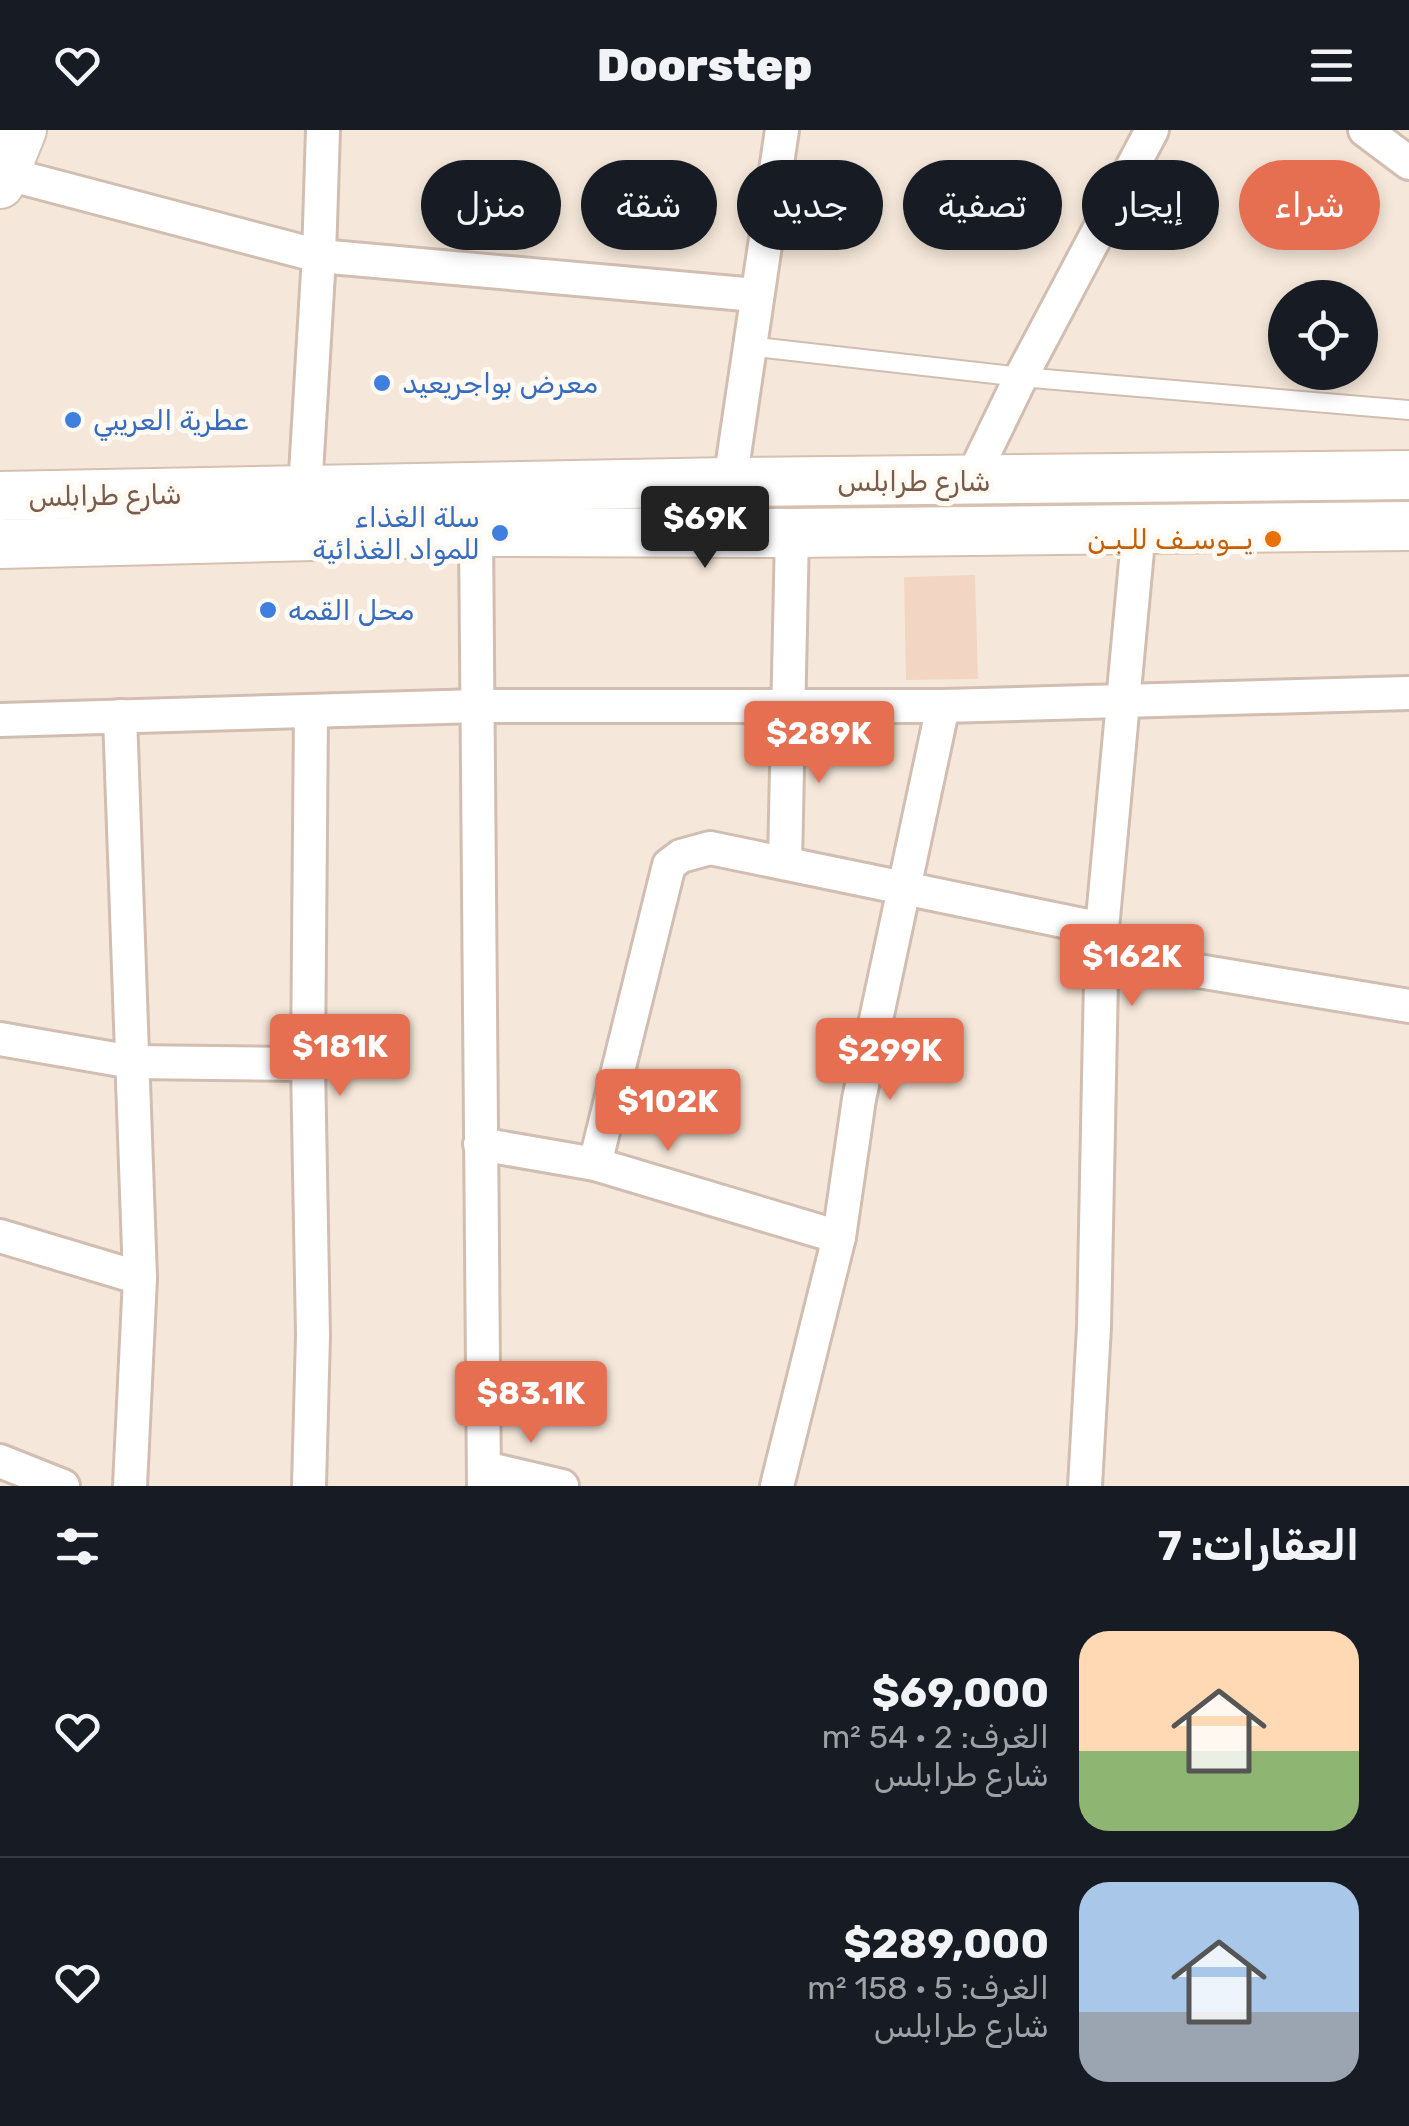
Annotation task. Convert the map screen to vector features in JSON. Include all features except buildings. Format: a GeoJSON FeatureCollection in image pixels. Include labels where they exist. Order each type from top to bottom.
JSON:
{"type":"FeatureCollection","features":[{"type":"Feature","properties":{"kind":"main road"},"geometry":{"type":"LineString","coordinates":[[2,179],[22,130]]}},
{"type":"Feature","properties":{"kind":"main road","name":"شارع طرابلس"},"geometry":{"type":"LineString","coordinates":[[0,496],[730,482],[1409,475]]}},
{"type":"Feature","properties":{"kind":"main road","name":"شارع طرابلس"},"geometry":{"type":"LineString","coordinates":[[0,544],[476,532],[792,533],[1409,526]]}},
{"type":"Feature","properties":{"kind":"street"},"geometry":{"type":"LineString","coordinates":[[305,490],[322,130]]}},
{"type":"Feature","properties":{"kind":"street"},"geometry":{"type":"LineString","coordinates":[[730,482],[782,130]]}},
{"type":"Feature","properties":{"kind":"street"},"geometry":{"type":"LineString","coordinates":[[970,480],[1152,130]]}},
{"type":"Feature","properties":{"kind":"street"},"geometry":{"type":"LineString","coordinates":[[1365,130],[1409,163]]}},
{"type":"Feature","properties":{"kind":"street"},"geometry":{"type":"LineString","coordinates":[[2,179],[319,256],[756,295]]}},
{"type":"Feature","properties":{"kind":"street"},"geometry":{"type":"LineString","coordinates":[[1085,1486],[1094,1327],[1102,942],[1139,529]]}},
{"type":"Feature","properties":{"kind":"street"},"geometry":{"type":"LineString","coordinates":[[476,532],[485,1477],[562,1486]]}},
{"type":"Feature","properties":{"kind":"street"},"geometry":{"type":"LineString","coordinates":[[784,863],[792,533]]}},
{"type":"Feature","properties":{"kind":"street"},"geometry":{"type":"LineString","coordinates":[[0,720],[479,706],[944,706],[1409,694]]}},
{"type":"Feature","properties":{"kind":"street"},"geometry":{"type":"LineString","coordinates":[[777,1486],[840,1238],[859,1099],[944,706]]}},
{"type":"Feature","properties":{"kind":"street"},"geometry":{"type":"LineString","coordinates":[[309,1486],[313,1335],[308,1064],[311,711]]}},
{"type":"Feature","properties":{"kind":"street"},"geometry":{"type":"LineString","coordinates":[[120,716],[140,1278],[130,1486]]}},
{"type":"Feature","properties":{"kind":"street"},"geometry":{"type":"LineString","coordinates":[[595,1164],[669,865],[681,856],[710,848],[904,886],[1102,942],[1409,1006]]}},
{"type":"Feature","properties":{"kind":"street"},"geometry":{"type":"LineString","coordinates":[[0,1039],[132,1062],[308,1064]]}},
{"type":"Feature","properties":{"kind":"street"},"geometry":{"type":"LineString","coordinates":[[480,1144],[595,1164],[840,1238]]}},
{"type":"Feature","properties":{"kind":"street"},"geometry":{"type":"LineString","coordinates":[[0,1236],[140,1278]]}},
{"type":"Feature","properties":{"kind":"street"},"geometry":{"type":"LineString","coordinates":[[0,1461],[62,1486]]}},
{"type":"Feature","properties":{"kind":"lane"},"geometry":{"type":"LineString","coordinates":[[748,346],[1021,377],[1409,410]]}},
{"type":"Feature","properties":{"kind":"shaded area"},"geometry":{"type":"Polygon","coordinates":[[[0,130],[1409,130],[1409,1486],[0,1486],[0,130]]]}},
{"type":"Feature","properties":{"kind":"place","name":"معرض بواجريعيد"},"geometry":{"type":"Point","coordinates":[382,383]}},
{"type":"Feature","properties":{"kind":"place","name":"عطرية العريبي"},"geometry":{"type":"Point","coordinates":[73,420]}},
{"type":"Feature","properties":{"kind":"place","name":"سلة الغذاء للمواد الغذائية"},"geometry":{"type":"Point","coordinates":[500,533]}},
{"type":"Feature","properties":{"kind":"place","name":"يــوسـف للـبـن"},"geometry":{"type":"Point","coordinates":[1273,539]}},
{"type":"Feature","properties":{"kind":"place","name":"محل القمه"},"geometry":{"type":"Point","coordinates":[268,610]}}]}
